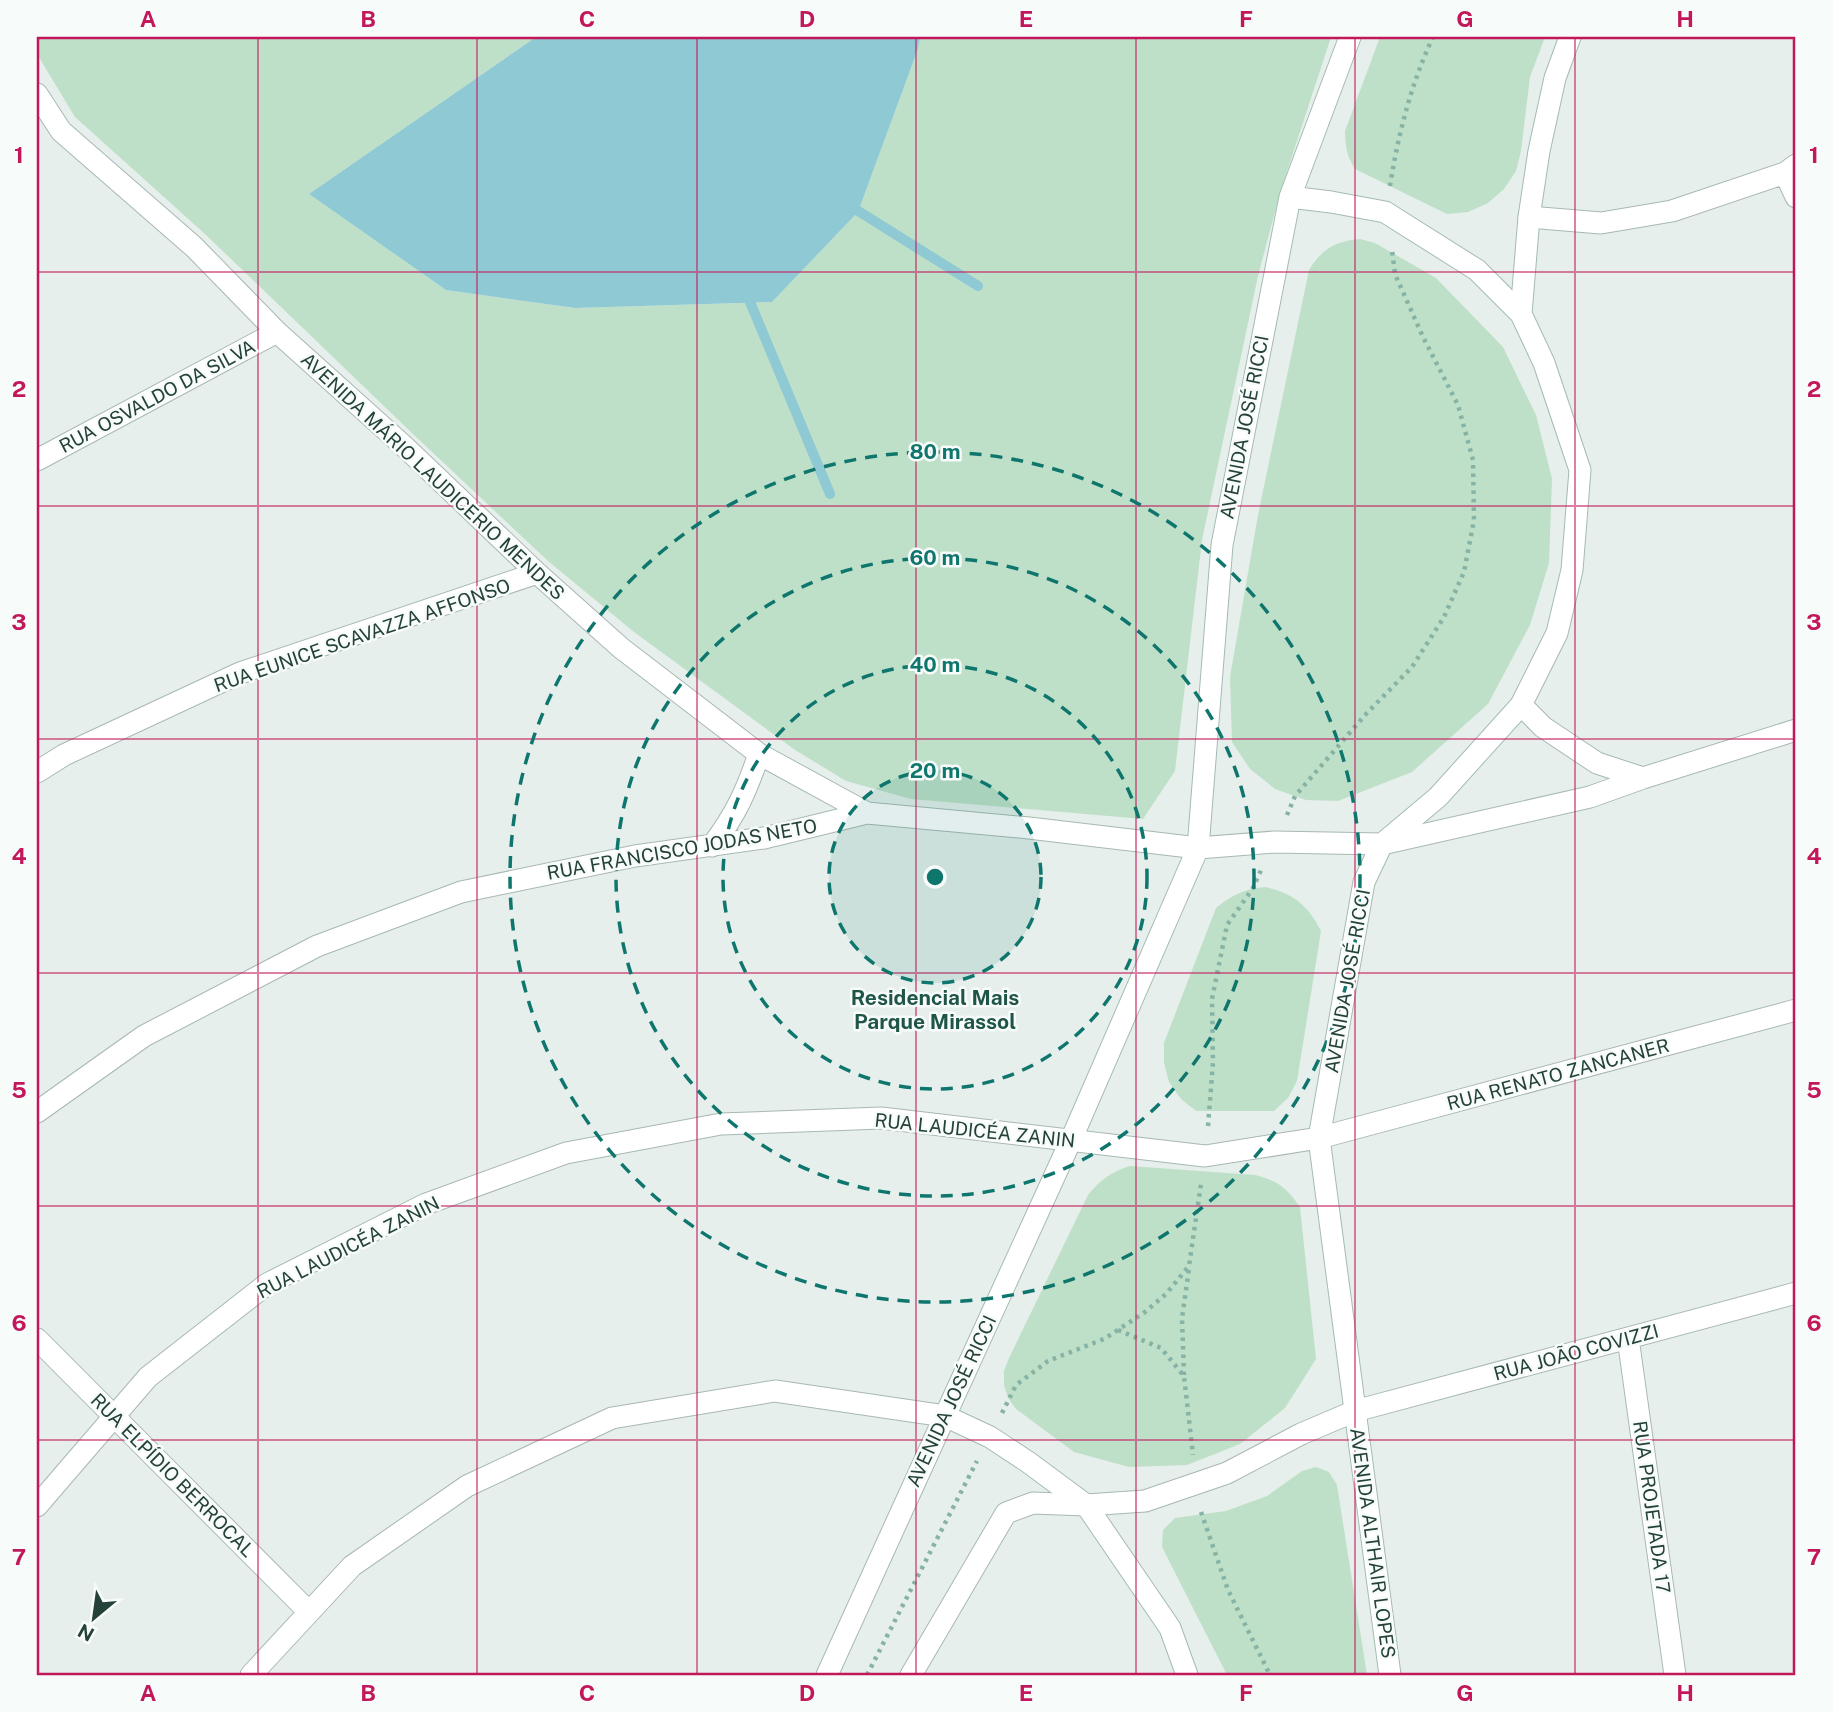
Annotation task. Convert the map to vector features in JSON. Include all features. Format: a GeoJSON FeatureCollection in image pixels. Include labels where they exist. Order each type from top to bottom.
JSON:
{"type":"FeatureCollection","features":[{"type":"Feature","properties":{"kind":"street","name":"AVENIDA JOSÉ RICCI"},"geometry":{"type":"LineString","coordinates":[[827,1675],[1072,1140],[1198,848],[1222,545],[1290,197],[1350,37]]}},
{"type":"Feature","properties":{"kind":"street","name":"AVENIDA JOSÉ RICCI"},"geometry":{"type":"LineString","coordinates":[[1355,1411],[1320,1138],[1364,882],[1382,844],[1438,797],[1521,705],[1557,633],[1572,570],[1580,470],[1544,363],[1521,314],[1529,217],[1539,151],[1555,78],[1570,37]]}},
{"type":"Feature","properties":{"kind":"street","name":"AVENIDA MÁRIO LAUDICERIO MENDES"},"geometry":{"type":"LineString","coordinates":[[37,94],[61,131],[194,247],[277,332],[621,648],[759,754],[867,813]]}},
{"type":"Feature","properties":{"kind":"street"},"geometry":{"type":"LineString","coordinates":[[1529,217],[1601,223],[1672,211],[1791,169],[1796,197]]}},
{"type":"Feature","properties":{"kind":"street"},"geometry":{"type":"LineString","coordinates":[[1290,197],[1385,212],[1477,270],[1521,314]]}},
{"type":"Feature","properties":{"kind":"street","name":"RUA OSVALDO DA SILVA"},"geometry":{"type":"LineString","coordinates":[[37,460],[277,332]]}},
{"type":"Feature","properties":{"kind":"street","name":"RUA EUNICE SCAVAZZA AFFONSO"},"geometry":{"type":"LineString","coordinates":[[37,772],[64,755],[240,673],[537,573]]}},
{"type":"Feature","properties":{"kind":"street"},"geometry":{"type":"LineString","coordinates":[[1521,705],[1543,727],[1597,763],[1643,778]]}},
{"type":"Feature","properties":{"kind":"street","name":"RUA FRANCISCO JODAS NETO"},"geometry":{"type":"LineString","coordinates":[[37,1112],[144,1036],[317,946],[461,892],[635,856],[764,838],[867,813],[1029,828],[1198,848],[1274,842],[1382,844],[1590,797],[1796,730]]}},
{"type":"Feature","properties":{"kind":"street"},"geometry":{"type":"LineString","coordinates":[[712,846],[732,819],[745,795],[759,754]]}},
{"type":"Feature","properties":{"kind":"street","name":"RUA RENATO ZANCANER"},"geometry":{"type":"LineString","coordinates":[[1320,1138],[1796,1010]]}},
{"type":"Feature","properties":{"kind":"street","name":"RUA LAUDICÉA ZANIN"},"geometry":{"type":"LineString","coordinates":[[37,1506],[148,1377],[267,1284],[426,1204],[566,1153],[721,1124],[881,1118],[1205,1156],[1320,1138]]}},
{"type":"Feature","properties":{"kind":"street","name":"RUA JOÃO COVIZZI"},"geometry":{"type":"LineString","coordinates":[[1355,1411],[1796,1293]]}},
{"type":"Feature","properties":{"kind":"street","name":"RUA PROJETADA 17"},"geometry":{"type":"LineString","coordinates":[[1628,1338],[1675,1675]]}},
{"type":"Feature","properties":{"kind":"street","name":"RUA ELPÍDIO BERROCAL"},"geometry":{"type":"LineString","coordinates":[[37,1339],[309,1612]]}},
{"type":"Feature","properties":{"kind":"street"},"geometry":{"type":"LineString","coordinates":[[251,1675],[352,1566],[467,1486],[612,1418],[775,1391],[944,1416],[990,1437],[1028,1462],[1086,1505],[1170,1628],[1187,1675]]}},
{"type":"Feature","properties":{"kind":"street"},"geometry":{"type":"LineString","coordinates":[[911,1675],[1006,1513],[1033,1503],[1086,1505],[1145,1502],[1227,1473],[1301,1434],[1355,1411]]}},
{"type":"Feature","properties":{"kind":"street","name":"AVENIDA ALTHAIR LOPES"},"geometry":{"type":"LineString","coordinates":[[1355,1411],[1390,1675]]}},
{"type":"Feature","properties":{"kind":"path"},"geometry":{"type":"LineString","coordinates":[[1184,1376],[1182,1318],[1205,1156],[1213,1063],[1212,999],[1227,925],[1253,888],[1295,796],[1366,714],[1412,667],[1444,617],[1464,572],[1474,520],[1473,460],[1458,405],[1395,274],[1385,212],[1398,137],[1420,63],[1433,37]]}},
{"type":"Feature","properties":{"kind":"path"},"geometry":{"type":"LineString","coordinates":[[867,1675],[1017,1385],[1048,1362],[1104,1339],[1145,1312],[1166,1294],[1189,1266]]}},
{"type":"Feature","properties":{"kind":"green space"},"geometry":{"type":"Polygon","coordinates":[[[37,37],[536,37],[309,194],[446,290],[575,308],[772,302],[858,212],[918,49],[920,37],[1331,37],[1280,193],[1258,276],[1202,540],[1175,771],[1143,819],[911,799],[846,781],[795,750],[634,632],[548,561],[205,234],[75,117],[37,54],[37,37]]]}},
{"type":"Feature","properties":{"kind":"green space"},"geometry":{"type":"Polygon","coordinates":[[[1380,37],[1545,37],[1530,77],[1516,171],[1504,189],[1488,203],[1468,212],[1447,214],[1355,169],[1347,151],[1345,131],[1380,37]]]}},
{"type":"Feature","properties":{"kind":"green space"},"geometry":{"type":"Polygon","coordinates":[[[1360,239],[1375,243],[1436,278],[1503,347],[1536,415],[1552,479],[1549,563],[1530,625],[1488,704],[1412,772],[1338,801],[1306,800],[1275,789],[1250,769],[1232,742],[1230,677],[1258,515],[1309,270],[1330,247],[1360,239]]]}},
{"type":"Feature","properties":{"kind":"green space"},"geometry":{"type":"Polygon","coordinates":[[[1265,887],[1284,893],[1299,902],[1311,914],[1321,931],[1297,1081],[1288,1098],[1274,1111],[1196,1111],[1181,1099],[1169,1082],[1164,1063],[1164,1043],[1216,908],[1239,893],[1265,887]]]}},
{"type":"Feature","properties":{"kind":"green space"},"geometry":{"type":"Polygon","coordinates":[[[1130,1166],[1255,1175],[1281,1186],[1300,1207],[1316,1359],[1285,1408],[1240,1444],[1187,1465],[1129,1467],[1074,1452],[1016,1409],[1008,1398],[1004,1385],[1004,1371],[1009,1358],[1088,1195],[1106,1177],[1130,1166]]]}},
{"type":"Feature","properties":{"kind":"green space"},"geometry":{"type":"Polygon","coordinates":[[[1316,1467],[1329,1472],[1337,1485],[1367,1675],[1227,1675],[1165,1553],[1162,1546],[1163,1530],[1175,1518],[1226,1511],[1267,1496],[1302,1471],[1316,1467]]]}},
{"type":"Feature","properties":{"kind":"water"},"geometry":{"type":"Polygon","coordinates":[[[536,37],[920,37],[918,49],[858,212],[772,302],[575,308],[446,290],[309,194],[536,37]]]}},
{"type":"Feature","properties":{"kind":"waterway"},"geometry":{"type":"LineString","coordinates":[[847,204],[978,286]]}},
{"type":"Feature","properties":{"kind":"waterway"},"geometry":{"type":"LineString","coordinates":[[745,290],[830,494]]}},
{"type":"Feature","properties":{"kind":"district","name":"Residencial Mais Parque Mirassol"},"geometry":{"type":"Point","coordinates":[935,1009]}}]}
